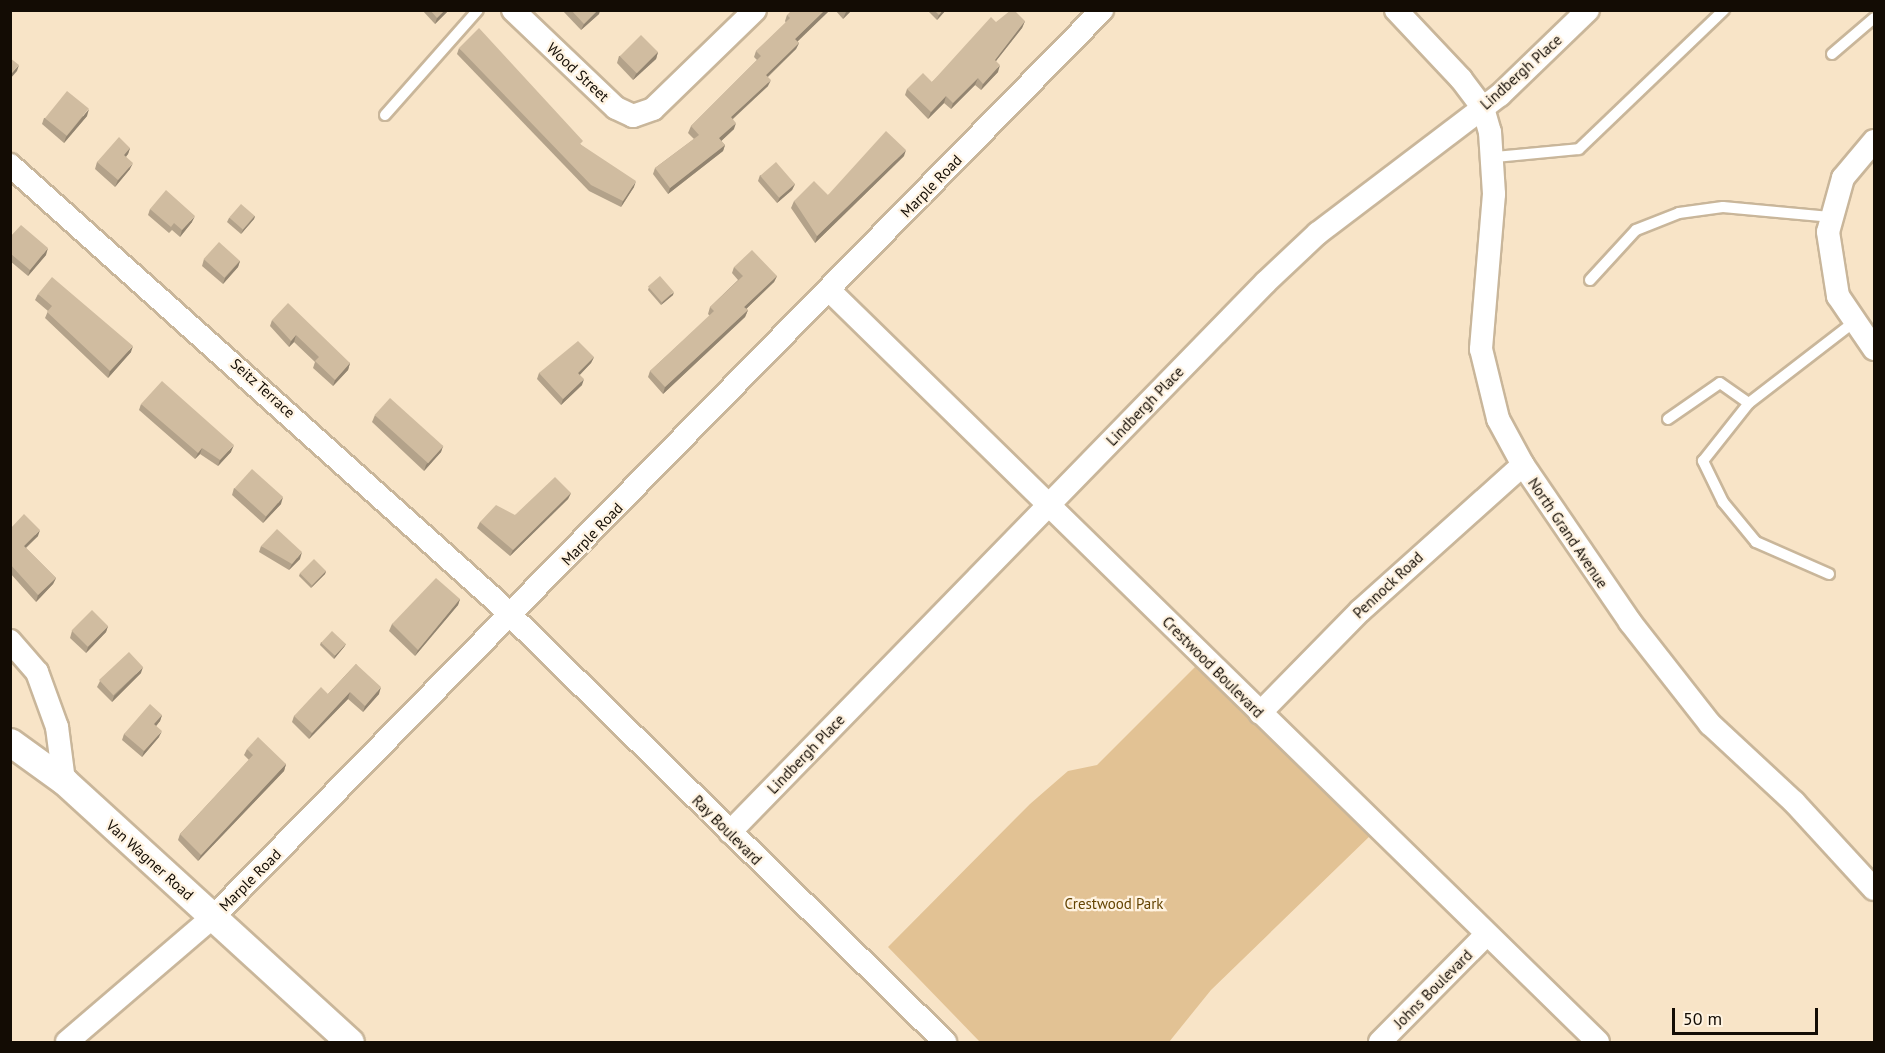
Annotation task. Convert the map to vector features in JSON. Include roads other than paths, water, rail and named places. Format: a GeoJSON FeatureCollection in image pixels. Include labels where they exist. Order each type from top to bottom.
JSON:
{"type":"FeatureCollection","features":[{"type":"Feature","properties":{"kind":"street","name":"Wood Street"},"geometry":{"type":"LineString","coordinates":[[513,10],[616,108],[633,116],[653,109],[755,10]]}},
{"type":"Feature","properties":{"kind":"street","name":"Marple Road"},"geometry":{"type":"LineString","coordinates":[[68,1042],[213,917],[830,291],[1102,10]]}},
{"type":"Feature","properties":{"kind":"street","name":"North Grand Avenue"},"geometry":{"type":"LineString","coordinates":[[1396,10],[1483,108],[1495,157],[1481,349],[1498,418],[1523,465],[1630,622],[1710,724],[1794,802],[1875,889]]}},
{"type":"Feature","properties":{"kind":"street","name":"Lindbergh Place"},"geometry":{"type":"LineString","coordinates":[[730,832],[1048,505],[1318,233],[1483,108],[1588,10]]}},
{"type":"Feature","properties":{"kind":"street"},"geometry":{"type":"LineString","coordinates":[[1866,336],[1829,261],[1830,217],[1843,178],[1875,141]]}},
{"type":"Feature","properties":{"kind":"street","name":"Seitz Terrace"},"geometry":{"type":"LineString","coordinates":[[10,165],[511,616]]}},
{"type":"Feature","properties":{"kind":"street","name":"Crestwood Boulevard"},"geometry":{"type":"LineString","coordinates":[[830,291],[1486,935],[1598,1042]]}},
{"type":"Feature","properties":{"kind":"street","name":"Pennock Road"},"geometry":{"type":"LineString","coordinates":[[1260,713],[1360,611],[1523,465]]}},
{"type":"Feature","properties":{"kind":"street","name":"Ray Boulevard"},"geometry":{"type":"LineString","coordinates":[[511,616],[945,1042]]}},
{"type":"Feature","properties":{"kind":"street"},"geometry":{"type":"LineString","coordinates":[[10,641],[37,672],[57,727],[64,781]]}},
{"type":"Feature","properties":{"kind":"street","name":"Van Wagner Road"},"geometry":{"type":"LineString","coordinates":[[10,742],[64,781],[350,1042]]}},
{"type":"Feature","properties":{"kind":"street","name":"Johns Boulevard"},"geometry":{"type":"LineString","coordinates":[[1380,1042],[1486,935]]}},
{"type":"Feature","properties":{"kind":"lane"},"geometry":{"type":"LineString","coordinates":[[385,115],[478,10]]}},
{"type":"Feature","properties":{"kind":"lane"},"geometry":{"type":"LineString","coordinates":[[1495,157],[1579,149],[1724,10]]}},
{"type":"Feature","properties":{"kind":"lane"},"geometry":{"type":"LineString","coordinates":[[1832,54],[1875,18]]}},
{"type":"Feature","properties":{"kind":"lane"},"geometry":{"type":"LineString","coordinates":[[1590,280],[1636,230],[1679,213],[1723,207],[1830,217]]}},
{"type":"Feature","properties":{"kind":"lane"},"geometry":{"type":"LineString","coordinates":[[1829,574],[1756,542],[1723,502],[1703,461],[1749,403],[1866,336]]}},
{"type":"Feature","properties":{"kind":"lane"},"geometry":{"type":"LineString","coordinates":[[1668,419],[1720,383],[1749,403]]}},
{"type":"Feature","properties":{"kind":"park label","name":"Crestwood Park"},"geometry":{"type":"Point","coordinates":[1114,904]}}]}
